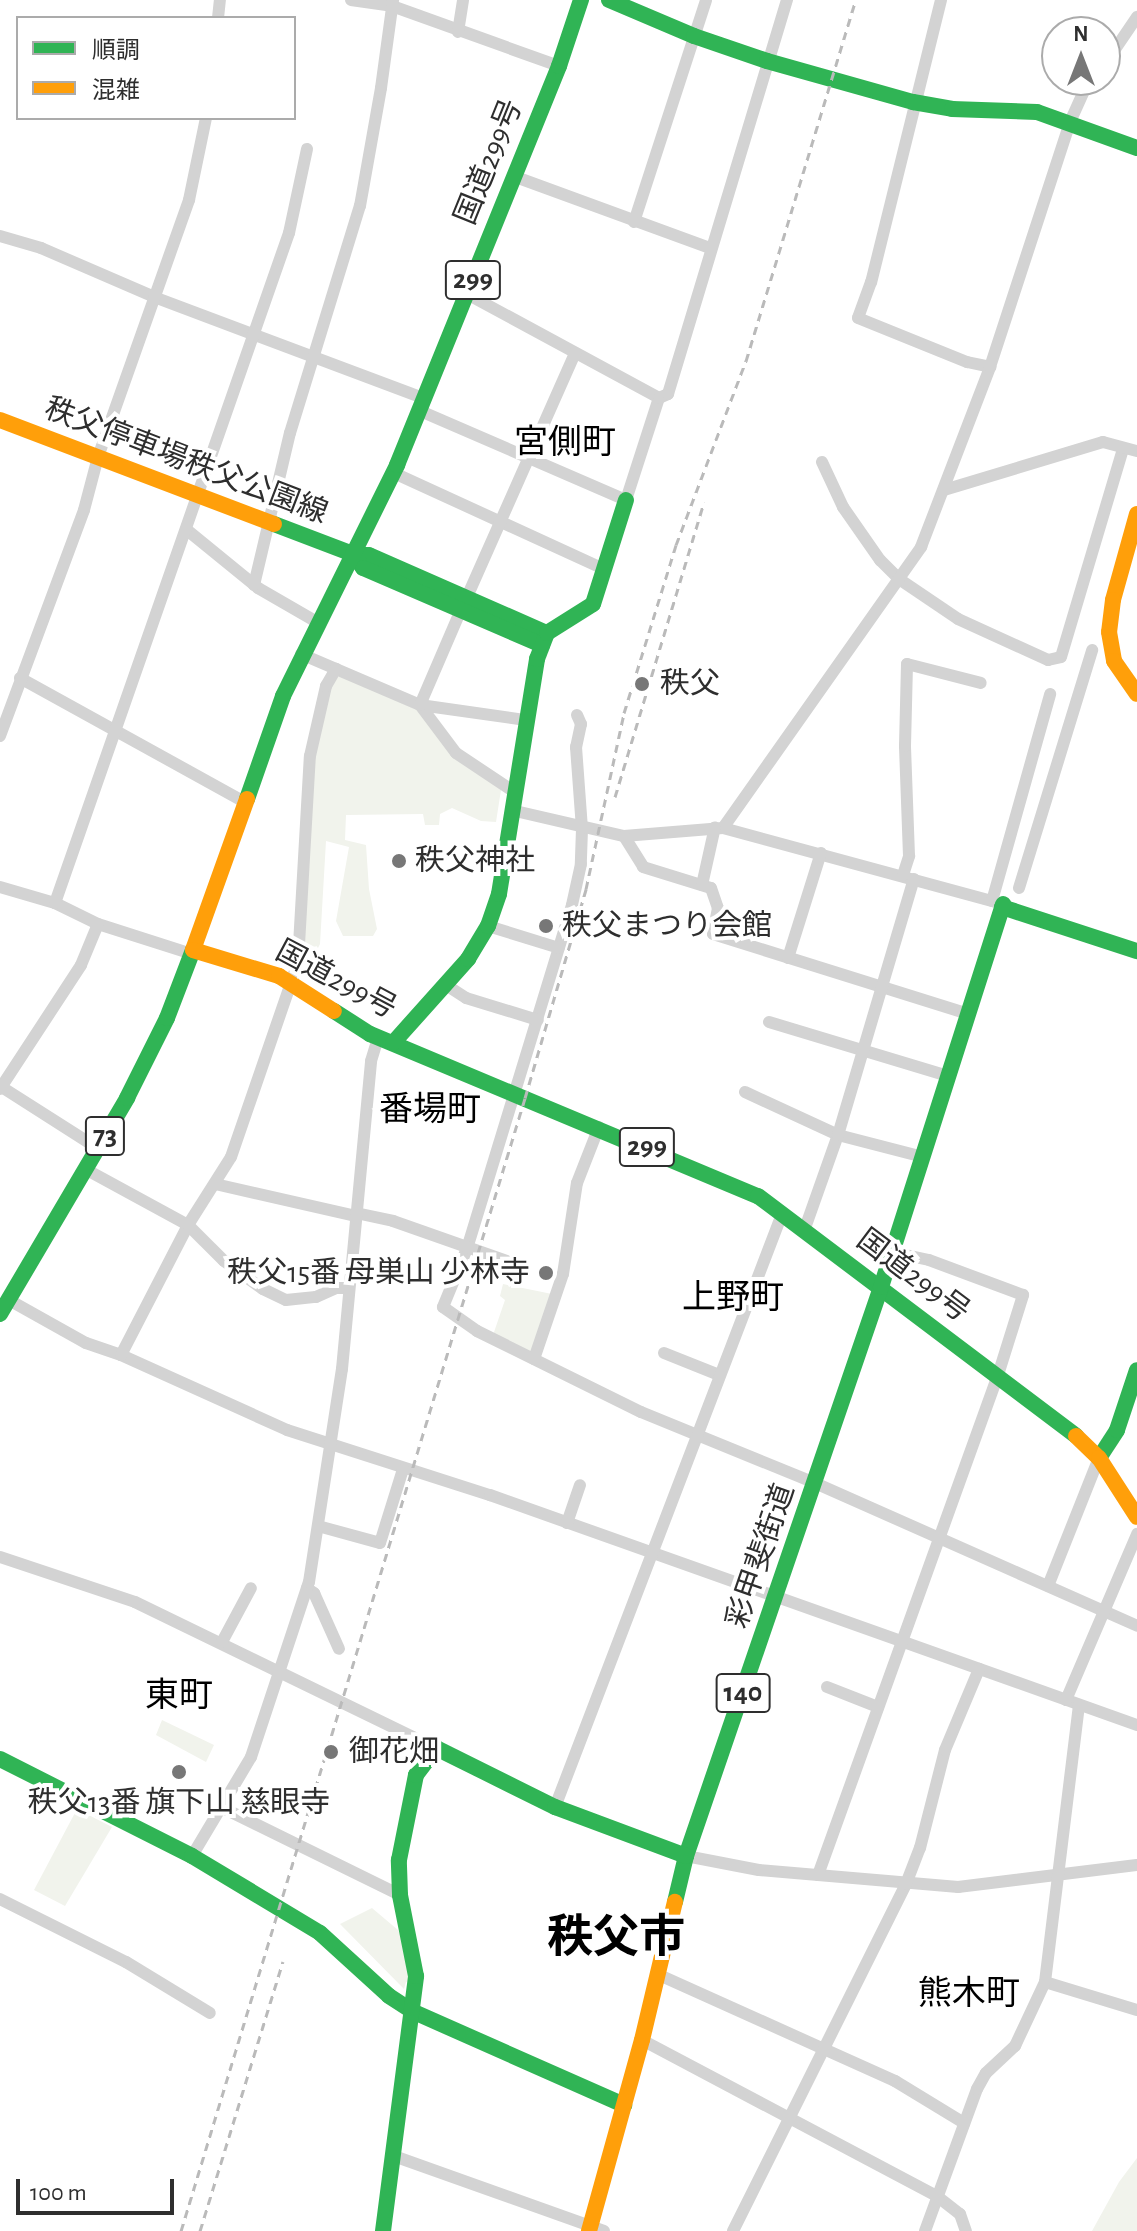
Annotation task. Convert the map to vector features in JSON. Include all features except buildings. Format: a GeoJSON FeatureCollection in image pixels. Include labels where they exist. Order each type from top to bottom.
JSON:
{"type":"FeatureCollection","features":[{"type":"Feature","properties":{"kind":"main road","name":"国道299号"},"geometry":{"type":"LineString","coordinates":[[581,0],[559,66],[394,473],[301,654],[193,952],[290,981],[386,1040],[737,1185],[782,1214],[998,1375],[1099,1458],[1137,1517]]}},
{"type":"Feature","properties":{"kind":"main road"},"geometry":{"type":"LineString","coordinates":[[609,0],[694,36],[767,61],[913,102],[952,109],[1037,112],[1137,148]]}},
{"type":"Feature","properties":{"kind":"main road","name":"秩父停車場秩父公園線"},"geometry":{"type":"LineString","coordinates":[[0,420],[197,492],[353,554],[369,555],[464,604],[544,639]]}},
{"type":"Feature","properties":{"kind":"main road"},"geometry":{"type":"LineString","coordinates":[[386,1040],[446,985],[468,959],[488,926],[499,894],[513,791],[544,639],[593,604],[626,500]]}},
{"type":"Feature","properties":{"kind":"main road"},"geometry":{"type":"LineString","coordinates":[[1137,514],[1113,600],[1109,632],[1114,661],[1137,694]]}},
{"type":"Feature","properties":{"kind":"main road"},"geometry":{"type":"LineString","coordinates":[[999,904],[1137,951]]}},
{"type":"Feature","properties":{"kind":"main road","name":"彩甲斐街道"},"geometry":{"type":"LineString","coordinates":[[594,2230],[686,1856],[881,1287],[968,1014],[999,904]]}},
{"type":"Feature","properties":{"kind":"main road","name":"73"},"geometry":{"type":"LineString","coordinates":[[5,1307],[99,1149],[167,1018],[193,952]]}},
{"type":"Feature","properties":{"kind":"main road"},"geometry":{"type":"LineString","coordinates":[[1099,1458],[1117,1430],[1137,1370]]}},
{"type":"Feature","properties":{"kind":"main road"},"geometry":{"type":"LineString","coordinates":[[383,2231],[391,2155],[414,2012],[416,1967],[400,1895],[399,1860],[416,1775],[436,1748],[555,1807],[686,1856]]}},
{"type":"Feature","properties":{"kind":"main road"},"geometry":{"type":"LineString","coordinates":[[0,1759],[192,1856],[324,1936],[389,1996],[414,2012],[624,2105]]}},
{"type":"Feature","properties":{"kind":"street"},"geometry":{"type":"LineString","coordinates":[[351,0],[392,3],[458,32],[559,66]]}},
{"type":"Feature","properties":{"kind":"street"},"geometry":{"type":"LineString","coordinates":[[458,32],[463,0]]}},
{"type":"Feature","properties":{"kind":"street"},"geometry":{"type":"LineString","coordinates":[[634,222],[706,0]]}},
{"type":"Feature","properties":{"kind":"street"},"geometry":{"type":"LineString","coordinates":[[0,236],[41,248],[154,297],[313,358],[420,404],[528,459],[626,500],[659,398],[668,394],[787,0]]}},
{"type":"Feature","properties":{"kind":"street"},"geometry":{"type":"LineString","coordinates":[[941,0],[913,102],[871,282],[858,318],[967,362],[990,367]]}},
{"type":"Feature","properties":{"kind":"street"},"geometry":{"type":"LineString","coordinates":[[254,585],[313,358],[360,206],[392,3]]}},
{"type":"Feature","properties":{"kind":"street"},"geometry":{"type":"LineString","coordinates":[[1121,40],[1137,17]]}},
{"type":"Feature","properties":{"kind":"street"},"geometry":{"type":"LineString","coordinates":[[702,885],[719,828],[921,547],[990,367],[1070,122],[1082,96]]}},
{"type":"Feature","properties":{"kind":"street"},"geometry":{"type":"LineString","coordinates":[[0,736],[84,510],[98,457],[189,200],[206,120]]}},
{"type":"Feature","properties":{"kind":"street"},"geometry":{"type":"LineString","coordinates":[[55,903],[113,728],[187,530],[197,492],[289,233],[307,149]]}},
{"type":"Feature","properties":{"kind":"street"},"geometry":{"type":"LineString","coordinates":[[513,176],[710,248]]}},
{"type":"Feature","properties":{"kind":"street"},"geometry":{"type":"LineString","coordinates":[[467,294],[659,398]]}},
{"type":"Feature","properties":{"kind":"street"},"geometry":{"type":"LineString","coordinates":[[420,705],[575,353]]}},
{"type":"Feature","properties":{"kind":"street"},"geometry":{"type":"LineString","coordinates":[[944,490],[1103,442],[1137,451]]}},
{"type":"Feature","properties":{"kind":"street"},"geometry":{"type":"LineString","coordinates":[[822,462],[843,507],[880,560],[899,579],[958,619],[1048,660],[1061,657],[1123,449]]}},
{"type":"Feature","properties":{"kind":"street"},"geometry":{"type":"LineString","coordinates":[[394,473],[604,569]]}},
{"type":"Feature","properties":{"kind":"street"},"geometry":{"type":"LineString","coordinates":[[187,530],[254,585],[317,622]]}},
{"type":"Feature","properties":{"kind":"street"},"geometry":{"type":"LineString","coordinates":[[1019,888],[1092,650]]}},
{"type":"Feature","properties":{"kind":"street"},"geometry":{"type":"LineString","coordinates":[[301,654],[420,705],[526,720]]}},
{"type":"Feature","properties":{"kind":"street"},"geometry":{"type":"LineString","coordinates":[[804,1231],[838,1135],[882,986],[909,877],[905,746],[907,664],[981,683]]}},
{"type":"Feature","properties":{"kind":"street"},"geometry":{"type":"LineString","coordinates":[[121,1355],[188,1225],[231,1157],[299,953],[310,756],[326,686],[336,669]]}},
{"type":"Feature","properties":{"kind":"street"},"geometry":{"type":"LineString","coordinates":[[20,678],[246,803]]}},
{"type":"Feature","properties":{"kind":"street"},"geometry":{"type":"LineString","coordinates":[[511,810],[582,829],[624,836],[719,828],[821,853],[999,904],[1050,694]]}},
{"type":"Feature","properties":{"kind":"street"},"geometry":{"type":"LineString","coordinates":[[420,705],[456,753],[513,791]]}},
{"type":"Feature","properties":{"kind":"street"},"geometry":{"type":"LineString","coordinates":[[577,715],[581,724],[576,747],[582,829],[581,864],[516,1095],[468,1246],[443,1307],[477,1331],[641,1412],[815,1483],[1137,1626]]}},
{"type":"Feature","properties":{"kind":"street"},"geometry":{"type":"LineString","coordinates":[[624,836],[643,867],[711,888],[716,896],[713,934],[968,1014]]}},
{"type":"Feature","properties":{"kind":"street"},"geometry":{"type":"LineString","coordinates":[[788,958],[821,853]]}},
{"type":"Feature","properties":{"kind":"street"},"geometry":{"type":"LineString","coordinates":[[0,887],[55,903],[98,924],[193,952]]}},
{"type":"Feature","properties":{"kind":"street"},"geometry":{"type":"LineString","coordinates":[[98,924],[81,965],[1,1087],[99,1149]]}},
{"type":"Feature","properties":{"kind":"street"},"geometry":{"type":"LineString","coordinates":[[488,926],[559,948]]}},
{"type":"Feature","properties":{"kind":"street"},"geometry":{"type":"LineString","coordinates":[[446,985],[466,998],[538,1020]]}},
{"type":"Feature","properties":{"kind":"street"},"geometry":{"type":"LineString","coordinates":[[769,1022],[948,1076]]}},
{"type":"Feature","properties":{"kind":"street"},"geometry":{"type":"LineString","coordinates":[[192,1856],[251,1757],[307,1588],[330,1446],[371,1061],[386,1040]]}},
{"type":"Feature","properties":{"kind":"street"},"geometry":{"type":"LineString","coordinates":[[745,1092],[838,1135],[923,1157]]}},
{"type":"Feature","properties":{"kind":"street"},"geometry":{"type":"LineString","coordinates":[[534,1359],[563,1274],[577,1183],[599,1127]]}},
{"type":"Feature","properties":{"kind":"street"},"geometry":{"type":"LineString","coordinates":[[87,1170],[188,1225],[224,1261],[263,1289],[286,1300],[316,1297],[336,1288],[349,1288]]}},
{"type":"Feature","properties":{"kind":"street"},"geometry":{"type":"LineString","coordinates":[[215,1184],[356,1214],[468,1246],[512,1263]]}},
{"type":"Feature","properties":{"kind":"street"},"geometry":{"type":"LineString","coordinates":[[555,1807],[782,1214]]}},
{"type":"Feature","properties":{"kind":"street"},"geometry":{"type":"LineString","coordinates":[[818,1875],[998,1375],[1023,1295],[929,1260],[892,1252]]}},
{"type":"Feature","properties":{"kind":"street"},"geometry":{"type":"LineString","coordinates":[[5,1307],[121,1355],[251,1415],[330,1446],[567,1523],[1137,1725]]}},
{"type":"Feature","properties":{"kind":"street"},"geometry":{"type":"LineString","coordinates":[[664,1353],[719,1375]]}},
{"type":"Feature","properties":{"kind":"street"},"geometry":{"type":"LineString","coordinates":[[1048,1586],[1099,1458]]}},
{"type":"Feature","properties":{"kind":"street"},"geometry":{"type":"LineString","coordinates":[[318,1526],[380,1543],[403,1469]]}},
{"type":"Feature","properties":{"kind":"street"},"geometry":{"type":"LineString","coordinates":[[567,1523],[580,1485]]}},
{"type":"Feature","properties":{"kind":"street"},"geometry":{"type":"LineString","coordinates":[[1066,1700],[1137,1534]]}},
{"type":"Feature","properties":{"kind":"street"},"geometry":{"type":"LineString","coordinates":[[0,1557],[135,1602],[436,1748]]}},
{"type":"Feature","properties":{"kind":"street"},"geometry":{"type":"LineString","coordinates":[[222,1642],[251,1588]]}},
{"type":"Feature","properties":{"kind":"street"},"geometry":{"type":"LineString","coordinates":[[307,1588],[314,1593],[339,1649]]}},
{"type":"Feature","properties":{"kind":"street"},"geometry":{"type":"LineString","coordinates":[[733,2231],[906,1884],[920,1848],[945,1750],[979,1669]]}},
{"type":"Feature","properties":{"kind":"street"},"geometry":{"type":"LineString","coordinates":[[827,1687],[878,1707]]}},
{"type":"Feature","properties":{"kind":"street"},"geometry":{"type":"LineString","coordinates":[[925,2231],[964,2123],[986,2073],[1015,2046],[1045,1982],[1079,1705]]}},
{"type":"Feature","properties":{"kind":"street"},"geometry":{"type":"LineString","coordinates":[[223,1808],[400,1895]]}},
{"type":"Feature","properties":{"kind":"street"},"geometry":{"type":"LineString","coordinates":[[686,1856],[754,1869],[958,1887],[1137,1865]]}},
{"type":"Feature","properties":{"kind":"street"},"geometry":{"type":"LineString","coordinates":[[0,1899],[126,1962],[210,2013]]}},
{"type":"Feature","properties":{"kind":"street"},"geometry":{"type":"LineString","coordinates":[[657,1974],[895,2081],[964,2123]]}},
{"type":"Feature","properties":{"kind":"street"},"geometry":{"type":"LineString","coordinates":[[1045,1982],[1137,2010]]}},
{"type":"Feature","properties":{"kind":"street"},"geometry":{"type":"LineString","coordinates":[[642,2040],[938,2197],[960,2214],[966,2231]]}},
{"type":"Feature","properties":{"kind":"street"},"geometry":{"type":"LineString","coordinates":[[391,2155],[594,2230]]}},
{"type":"Feature","properties":{"kind":"shaded area"},"geometry":{"type":"Polygon","coordinates":[[[342,676],[422,712],[501,790],[496,822],[481,821],[452,808],[440,814],[439,825],[425,825],[423,814],[346,815],[345,840],[366,845],[369,889],[377,929],[373,936],[343,936],[336,921],[349,847],[326,841],[320,944],[312,960],[303,960],[314,759],[326,703],[335,678],[342,676]]]}},
{"type":"Feature","properties":{"kind":"shaded area"},"geometry":{"type":"Polygon","coordinates":[[[503,1284],[552,1294],[532,1353],[493,1335],[505,1300],[500,1296],[503,1284]]]}},
{"type":"Feature","properties":{"kind":"shaded area"},"geometry":{"type":"Polygon","coordinates":[[[162,1720],[214,1745],[206,1762],[156,1735],[162,1720]]]}},
{"type":"Feature","properties":{"kind":"shaded area"},"geometry":{"type":"Polygon","coordinates":[[[77,1809],[112,1827],[65,1906],[34,1890],[77,1809]]]}},
{"type":"Feature","properties":{"kind":"shaded area"},"geometry":{"type":"Polygon","coordinates":[[[372,1908],[398,1930],[402,1939],[410,1981],[406,1982],[404,1989],[340,1924],[372,1908]]]}},
{"type":"Feature","properties":{"kind":"shaded area"},"geometry":{"type":"Polygon","coordinates":[[[1137,2158],[1137,2231],[1092,2231],[1119,2182],[1137,2158]]]}},
{"type":"Feature","properties":{"kind":"railway"},"geometry":{"type":"LineString","coordinates":[[181,2231],[586,889],[624,713],[676,545],[746,361],[856,0]]}},
{"type":"Feature","properties":{"kind":"railway"},"geometry":{"type":"LineString","coordinates":[[615,797],[704,502]]}},
{"type":"Feature","properties":{"kind":"railway"},"geometry":{"type":"LineString","coordinates":[[200,2231],[283,1961]]}},
{"type":"Feature","properties":{"kind":"traffic: fast"},"geometry":{"type":"LineString","coordinates":[[247,799],[283,696],[397,465],[559,66],[581,0]]}},
{"type":"Feature","properties":{"kind":"traffic: fast"},"geometry":{"type":"LineString","coordinates":[[609,0],[694,36],[767,61],[913,102],[952,109],[1037,112],[1137,148]]}},
{"type":"Feature","properties":{"kind":"traffic: fast"},"geometry":{"type":"LineString","coordinates":[[393,1043],[468,959],[488,926],[499,894],[537,659],[547,633],[593,604],[626,500]]}},
{"type":"Feature","properties":{"kind":"traffic: fast"},"geometry":{"type":"LineString","coordinates":[[274,524],[353,554],[369,555],[547,633]]}},
{"type":"Feature","properties":{"kind":"traffic: fast"},"geometry":{"type":"LineString","coordinates":[[353,554],[363,568],[542,645]]}},
{"type":"Feature","properties":{"kind":"traffic: fast"},"geometry":{"type":"LineString","coordinates":[[675,1902],[686,1856],[881,1287],[1003,904]]}},
{"type":"Feature","properties":{"kind":"traffic: fast"},"geometry":{"type":"LineString","coordinates":[[1002,907],[1137,951]]}},
{"type":"Feature","properties":{"kind":"traffic: fast"},"geometry":{"type":"LineString","coordinates":[[0,1314],[127,1098],[167,1018],[193,950]]}},
{"type":"Feature","properties":{"kind":"traffic: fast"},"geometry":{"type":"LineString","coordinates":[[334,1011],[370,1034],[758,1196],[1076,1436]]}},
{"type":"Feature","properties":{"kind":"traffic: fast"},"geometry":{"type":"LineString","coordinates":[[1099,1458],[1117,1430],[1137,1370]]}},
{"type":"Feature","properties":{"kind":"traffic: fast"},"geometry":{"type":"LineString","coordinates":[[383,2231],[416,1976],[400,1895],[399,1860],[416,1775],[436,1748],[555,1807],[686,1856]]}},
{"type":"Feature","properties":{"kind":"traffic: fast"},"geometry":{"type":"LineString","coordinates":[[0,1759],[192,1856],[320,1933],[389,1996],[414,2012],[624,2105]]}},
{"type":"Feature","properties":{"kind":"traffic: slow"},"geometry":{"type":"LineString","coordinates":[[0,420],[274,524]]}},
{"type":"Feature","properties":{"kind":"traffic: slow"},"geometry":{"type":"LineString","coordinates":[[1137,514],[1113,600],[1109,632],[1114,661],[1137,694]]}},
{"type":"Feature","properties":{"kind":"traffic: slow"},"geometry":{"type":"LineString","coordinates":[[247,799],[193,950],[279,976],[334,1011]]}},
{"type":"Feature","properties":{"kind":"traffic: slow"},"geometry":{"type":"LineString","coordinates":[[1076,1436],[1099,1458],[1137,1517]]}},
{"type":"Feature","properties":{"kind":"traffic: slow"},"geometry":{"type":"LineString","coordinates":[[589,2231],[642,2040],[675,1902]]}},
{"type":"Feature","properties":{"kind":"place","name":"秩父"},"geometry":{"type":"Point","coordinates":[642,684]}},
{"type":"Feature","properties":{"kind":"place","name":"秩父神社"},"geometry":{"type":"Point","coordinates":[399,861]}},
{"type":"Feature","properties":{"kind":"place","name":"秩父まつり会館"},"geometry":{"type":"Point","coordinates":[546,926]}},
{"type":"Feature","properties":{"kind":"place","name":"秩父15番 母巣山 少林寺"},"geometry":{"type":"Point","coordinates":[546,1273]}},
{"type":"Feature","properties":{"kind":"place","name":"御花畑"},"geometry":{"type":"Point","coordinates":[331,1752]}},
{"type":"Feature","properties":{"kind":"place","name":"秩父13番 旗下山 慈眼寺"},"geometry":{"type":"Point","coordinates":[179,1772]}},
{"type":"Feature","properties":{"kind":"district","name":"宮側町"},"geometry":{"type":"Point","coordinates":[565,444]}},
{"type":"Feature","properties":{"kind":"district","name":"番場町"},"geometry":{"type":"Point","coordinates":[430,1111]}},
{"type":"Feature","properties":{"kind":"district","name":"上野町"},"geometry":{"type":"Point","coordinates":[733,1299]}},
{"type":"Feature","properties":{"kind":"district","name":"東町"},"geometry":{"type":"Point","coordinates":[179,1697]}},
{"type":"Feature","properties":{"kind":"district","name":"秩父市"},"geometry":{"type":"Point","coordinates":[616,1938]}},
{"type":"Feature","properties":{"kind":"district","name":"熊木町"},"geometry":{"type":"Point","coordinates":[969,1995]}}]}
